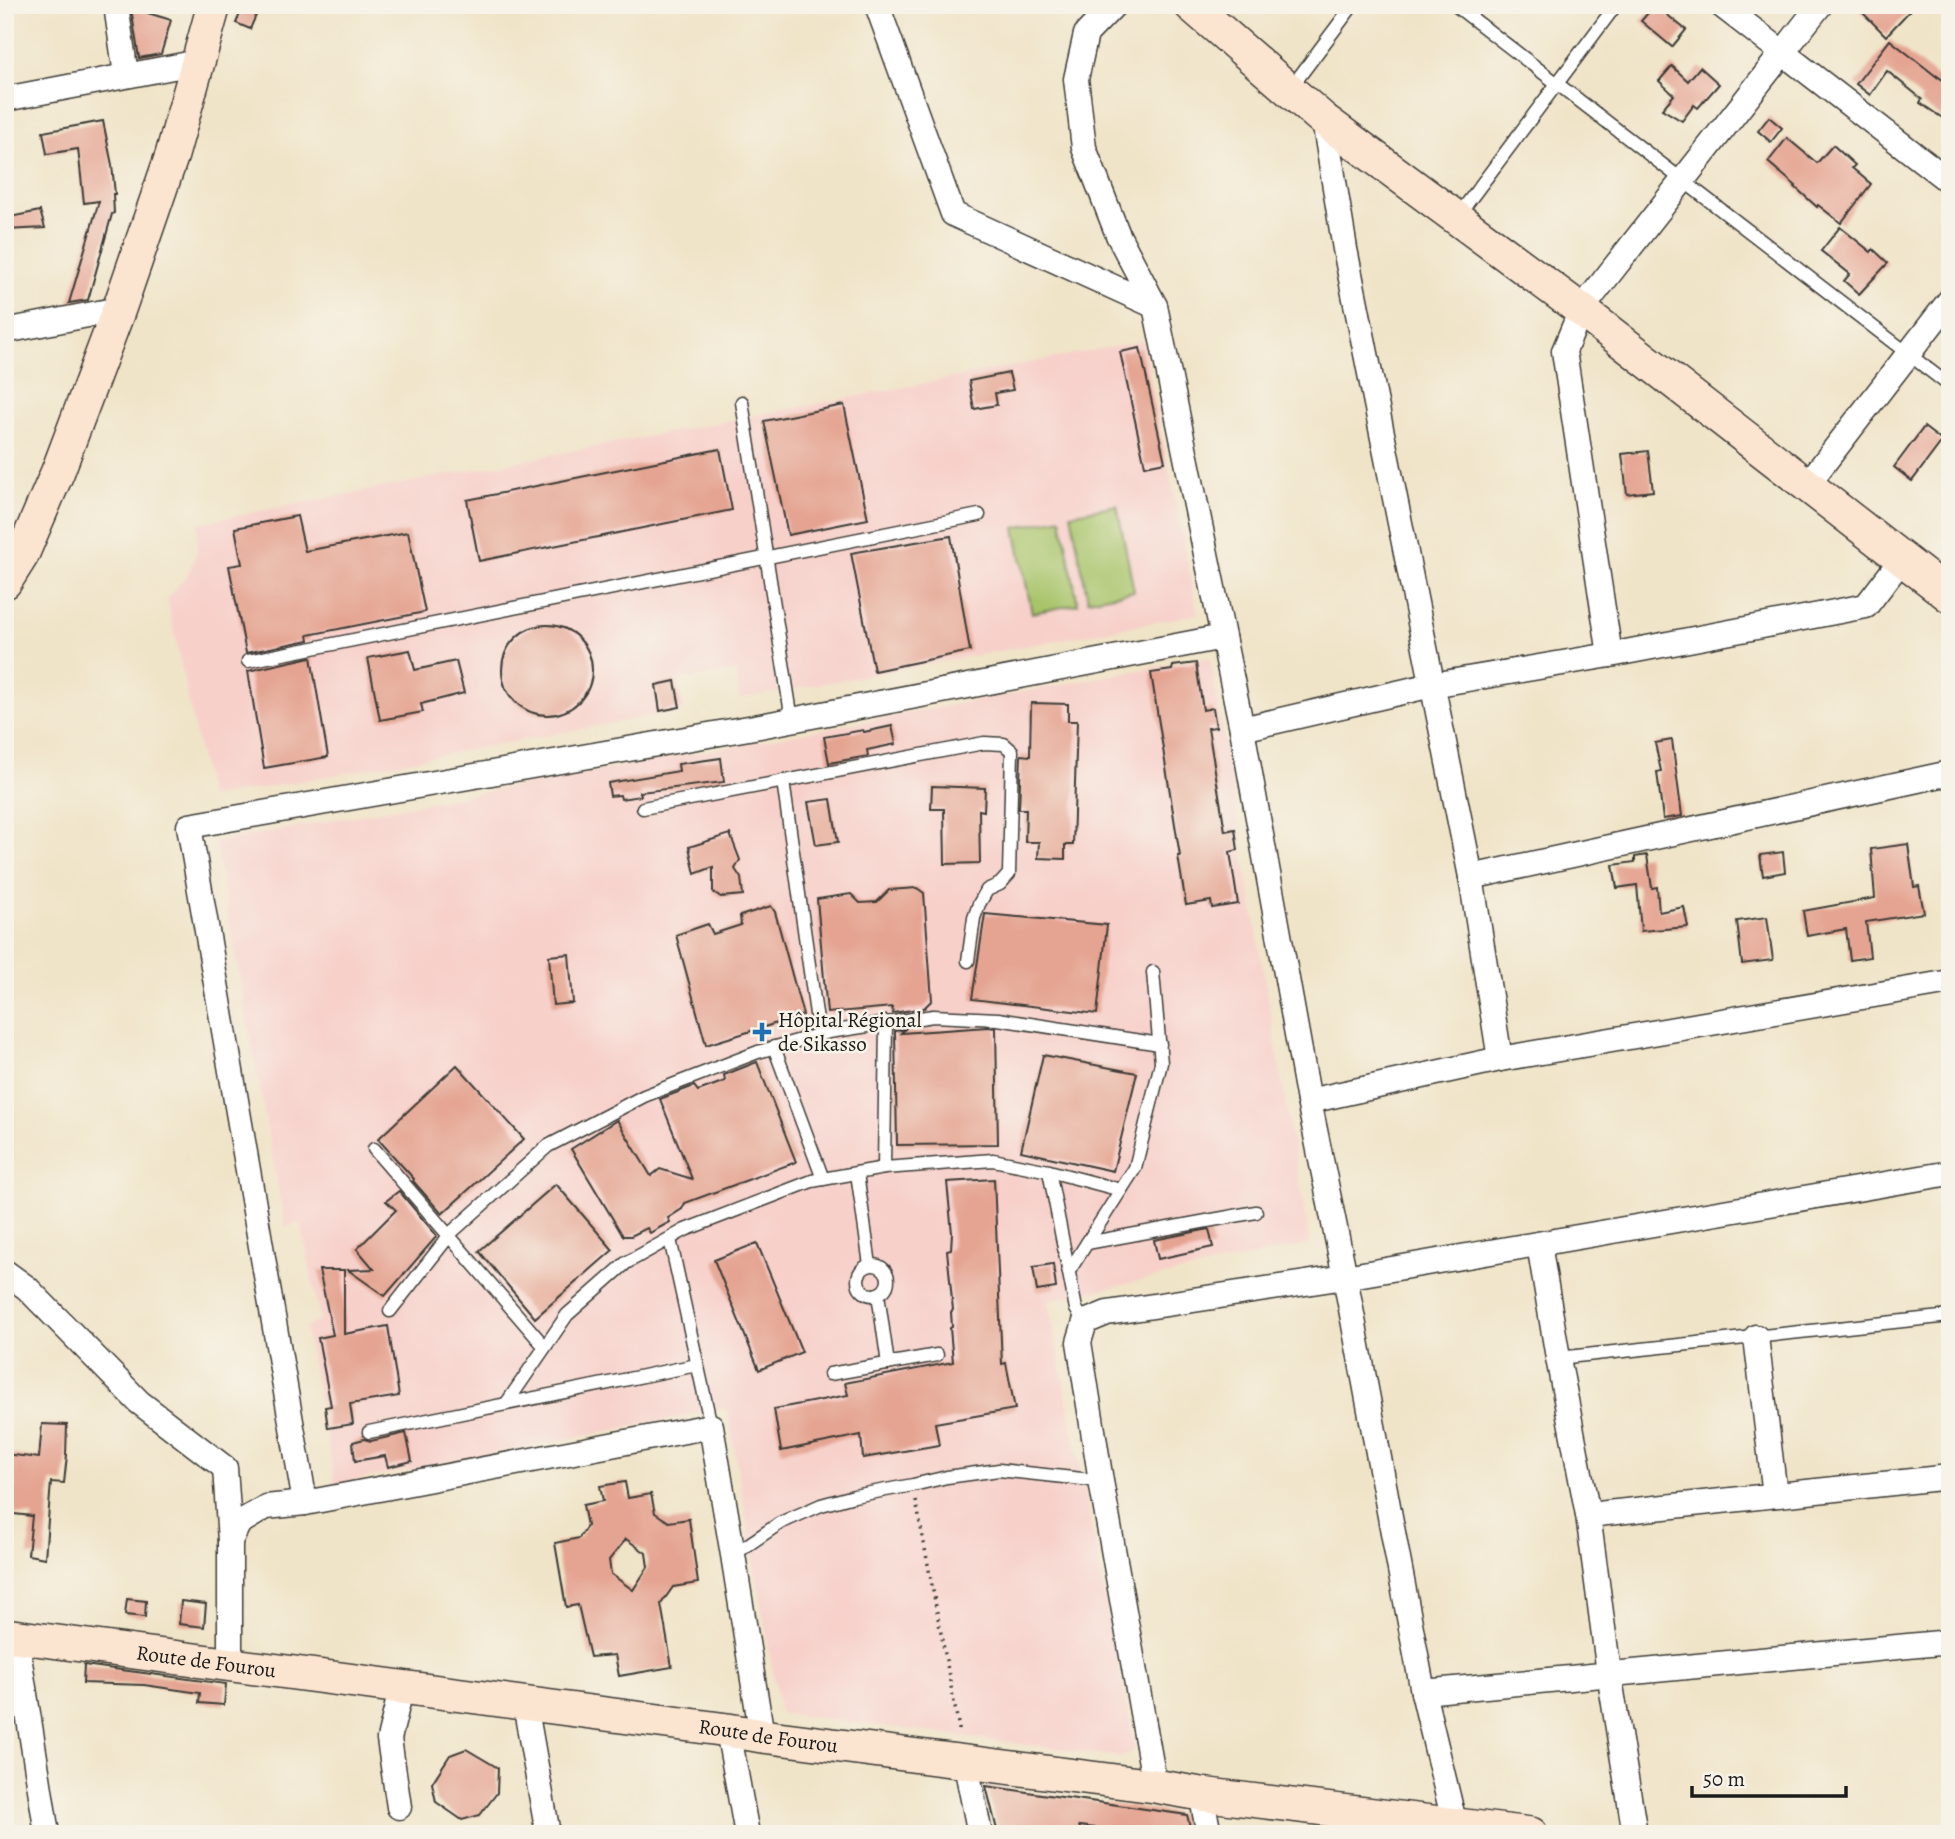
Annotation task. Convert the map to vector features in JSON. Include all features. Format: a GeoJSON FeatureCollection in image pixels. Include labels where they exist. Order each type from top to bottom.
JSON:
{"type":"FeatureCollection","features":[{"type":"Feature","properties":{"kind":"street"},"geometry":{"type":"LineString","coordinates":[[116,5],[127,75]]}},
{"type":"Feature","properties":{"kind":"street"},"geometry":{"type":"LineString","coordinates":[[11,565],[58,471],[119,309],[172,155],[214,5]]}},
{"type":"Feature","properties":{"kind":"street"},"geometry":{"type":"LineString","coordinates":[[877,5],[953,214],[1155,306]]}},
{"type":"Feature","properties":{"kind":"street"},"geometry":{"type":"LineString","coordinates":[[1114,5],[1086,34],[1076,79],[1084,148],[1118,234],[1155,306],[1241,729],[1309,1101],[1423,1692],[1456,1829]]}},
{"type":"Feature","properties":{"kind":"street"},"geometry":{"type":"LineString","coordinates":[[1191,5],[1324,120],[1581,310],[1949,595]]}},
{"type":"Feature","properties":{"kind":"street"},"geometry":{"type":"LineString","coordinates":[[1721,5],[1950,182]]}},
{"type":"Feature","properties":{"kind":"street"},"geometry":{"type":"LineString","coordinates":[[1610,655],[1564,351],[1581,310],[1820,5]]}},
{"type":"Feature","properties":{"kind":"street"},"geometry":{"type":"LineString","coordinates":[[5,99],[199,62]]}},
{"type":"Feature","properties":{"kind":"street"},"geometry":{"type":"LineString","coordinates":[[1324,120],[1345,249],[1471,877],[1500,1059]]}},
{"type":"Feature","properties":{"kind":"street"},"geometry":{"type":"LineString","coordinates":[[1807,485],[1950,300]]}},
{"type":"Feature","properties":{"kind":"street"},"geometry":{"type":"LineString","coordinates":[[5,331],[119,309]]}},
{"type":"Feature","properties":{"kind":"street"},"geometry":{"type":"LineString","coordinates":[[1241,729],[1432,685],[1610,655],[1866,606],[1902,559]]}},
{"type":"Feature","properties":{"kind":"street"},"geometry":{"type":"LineString","coordinates":[[305,1503],[189,826],[792,720],[1223,637]]}},
{"type":"Feature","properties":{"kind":"street"},"geometry":{"type":"LineString","coordinates":[[1471,877],[1950,773]]}},
{"type":"Feature","properties":{"kind":"street"},"geometry":{"type":"LineString","coordinates":[[1309,1101],[1500,1059],[1950,982]]}},
{"type":"Feature","properties":{"kind":"street"},"geometry":{"type":"LineString","coordinates":[[1155,1786],[1079,1342],[1085,1322],[1107,1314],[1345,1277],[1950,1173]]}},
{"type":"Feature","properties":{"kind":"street"},"geometry":{"type":"LineString","coordinates":[[1539,1244],[1588,1515],[1609,1673],[1635,1834]]}},
{"type":"Feature","properties":{"kind":"street"},"geometry":{"type":"LineString","coordinates":[[5,1272],[27,1288],[139,1402],[225,1468],[230,1541],[230,1664]]}},
{"type":"Feature","properties":{"kind":"street"},"geometry":{"type":"LineString","coordinates":[[1756,1337],[1774,1495]]}},
{"type":"Feature","properties":{"kind":"street"},"geometry":{"type":"LineString","coordinates":[[230,1541],[239,1523],[266,1507],[305,1503],[711,1426],[762,1736]]}},
{"type":"Feature","properties":{"kind":"street"},"geometry":{"type":"LineString","coordinates":[[1588,1515],[1950,1477]]}},
{"type":"Feature","properties":{"kind":"street"},"geometry":{"type":"LineString","coordinates":[[10,1636],[47,1834]]}},
{"type":"Feature","properties":{"kind":"street","name":"Route de Fourou"},"geometry":{"type":"LineString","coordinates":[[10,1636],[402,1686],[762,1736],[965,1760],[1456,1829],[1531,1834]]}},
{"type":"Feature","properties":{"kind":"street"},"geometry":{"type":"LineString","coordinates":[[1423,1692],[1950,1643]]}},
{"type":"Feature","properties":{"kind":"street"},"geometry":{"type":"LineString","coordinates":[[399,1807],[389,1739],[402,1686]]}},
{"type":"Feature","properties":{"kind":"street"},"geometry":{"type":"LineString","coordinates":[[525,1703],[548,1834]]}},
{"type":"Feature","properties":{"kind":"street"},"geometry":{"type":"LineString","coordinates":[[728,1730],[747,1834]]}},
{"type":"Feature","properties":{"kind":"street"},"geometry":{"type":"LineString","coordinates":[[965,1760],[981,1834]]}},
{"type":"Feature","properties":{"kind":"street"},"geometry":{"type":"LineString","coordinates":[[1201,1794],[1209,1834]]}},
{"type":"Feature","properties":{"kind":"lane"},"geometry":{"type":"LineString","coordinates":[[1289,90],[1353,5]]}},
{"type":"Feature","properties":{"kind":"lane"},"geometry":{"type":"LineString","coordinates":[[1455,5],[1950,386]]}},
{"type":"Feature","properties":{"kind":"lane"},"geometry":{"type":"LineString","coordinates":[[1457,217],[1616,5]]}},
{"type":"Feature","properties":{"kind":"lane"},"geometry":{"type":"LineString","coordinates":[[742,402],[792,720]]}},
{"type":"Feature","properties":{"kind":"lane"},"geometry":{"type":"LineString","coordinates":[[248,661],[979,515]]}},
{"type":"Feature","properties":{"kind":"lane"},"geometry":{"type":"LineString","coordinates":[[643,807],[984,743],[1004,744],[1012,751],[1009,874],[1000,884],[987,890],[979,904],[974,918],[968,961]]}},
{"type":"Feature","properties":{"kind":"lane"},"geometry":{"type":"LineString","coordinates":[[783,781],[819,1035]]}},
{"type":"Feature","properties":{"kind":"lane"},"geometry":{"type":"LineString","coordinates":[[1069,1271],[1135,1167],[1161,1063],[1153,972]]}},
{"type":"Feature","properties":{"kind":"lane"},"geometry":{"type":"LineString","coordinates":[[390,1311],[449,1236],[548,1146],[644,1096],[774,1048],[819,1035],[933,1016],[998,1019],[1160,1044]]}},
{"type":"Feature","properties":{"kind":"lane"},"geometry":{"type":"LineString","coordinates":[[884,1168],[886,1022]]}},
{"type":"Feature","properties":{"kind":"lane"},"geometry":{"type":"LineString","coordinates":[[774,1048],[822,1179]]}},
{"type":"Feature","properties":{"kind":"lane"},"geometry":{"type":"LineString","coordinates":[[374,1149],[545,1347]]}},
{"type":"Feature","properties":{"kind":"lane"},"geometry":{"type":"LineString","coordinates":[[506,1404],[567,1315],[626,1264],[685,1230],[812,1181],[884,1168],[993,1160],[1121,1189]]}},
{"type":"Feature","properties":{"kind":"lane"},"geometry":{"type":"LineString","coordinates":[[1049,1171],[1076,1309],[1085,1322]]}},
{"type":"Feature","properties":{"kind":"lane"},"geometry":{"type":"LineString","coordinates":[[857,1173],[870,1265]]}},
{"type":"Feature","properties":{"kind":"lane"},"geometry":{"type":"LineString","coordinates":[[1087,1243],[1256,1212]]}},
{"type":"Feature","properties":{"kind":"lane"},"geometry":{"type":"LineString","coordinates":[[670,1239],[711,1426]]}},
{"type":"Feature","properties":{"kind":"lane"},"geometry":{"type":"LineString","coordinates":[[870,1265],[880,1266],[888,1278],[886,1287],[878,1294],[869,1294],[858,1284],[858,1274],[870,1265]]}},
{"type":"Feature","properties":{"kind":"lane"},"geometry":{"type":"LineString","coordinates":[[878,1294],[888,1364]]}},
{"type":"Feature","properties":{"kind":"lane"},"geometry":{"type":"LineString","coordinates":[[1558,1358],[1950,1316]]}},
{"type":"Feature","properties":{"kind":"lane"},"geometry":{"type":"LineString","coordinates":[[830,1374],[937,1355]]}},
{"type":"Feature","properties":{"kind":"lane"},"geometry":{"type":"LineString","coordinates":[[369,1432],[698,1366]]}},
{"type":"Feature","properties":{"kind":"lane"},"geometry":{"type":"LineString","coordinates":[[733,1555],[780,1523],[821,1505],[947,1477],[999,1471],[1101,1481]]}},
{"type":"Feature","properties":{"kind":"path"},"geometry":{"type":"LineString","coordinates":[[913,1485],[965,1760]]}},
{"type":"Feature","properties":{"kind":"shaded area"},"geometry":{"type":"Polygon","coordinates":[[[1143,341],[1198,614],[740,699],[735,671],[679,680],[684,710],[209,798],[167,598],[187,576],[197,552],[198,523],[1143,341]]]}},
{"type":"Feature","properties":{"kind":"shaded area","name":"Hôpital Régional de Sikasso"},"geometry":{"type":"Polygon","coordinates":[[[1210,657],[1310,1244],[1048,1301],[1135,1750],[1121,1757],[780,1713],[727,1408],[335,1484],[305,1327],[320,1320],[301,1223],[285,1227],[215,842],[1210,657]]]}},
{"type":"Feature","properties":{"kind":"green space"},"geometry":{"type":"Polygon","coordinates":[[[1117,505],[1134,591],[1088,600],[1071,514],[1117,505]]]}},
{"type":"Feature","properties":{"kind":"green space"},"geometry":{"type":"Polygon","coordinates":[[[1061,518],[1078,604],[1032,613],[1015,528],[1061,518]]]}},
{"type":"Feature","properties":{"kind":"building"},"geometry":{"type":"Polygon","coordinates":[[[1655,5],[1686,30],[1672,47],[1641,21],[1655,5]]]}},
{"type":"Feature","properties":{"kind":"building"},"geometry":{"type":"Polygon","coordinates":[[[1855,5],[1915,5],[1886,36],[1855,5]]]}},
{"type":"Feature","properties":{"kind":"building"},"geometry":{"type":"Polygon","coordinates":[[[243,7],[257,13],[250,29],[236,23],[243,7]]]}},
{"type":"Feature","properties":{"kind":"building"},"geometry":{"type":"Polygon","coordinates":[[[131,8],[171,20],[161,54],[139,58],[131,8]]]}},
{"type":"Feature","properties":{"kind":"building"},"geometry":{"type":"Polygon","coordinates":[[[1890,40],[1950,85],[1950,123],[1920,103],[1922,99],[1887,71],[1870,95],[1856,84],[1890,40]]]}},
{"type":"Feature","properties":{"kind":"building"},"geometry":{"type":"Polygon","coordinates":[[[1672,66],[1688,81],[1700,67],[1719,84],[1698,108],[1694,105],[1682,121],[1662,109],[1674,95],[1659,81],[1672,66]]]}},
{"type":"Feature","properties":{"kind":"building"},"geometry":{"type":"Polygon","coordinates":[[[1769,117],[1782,128],[1771,142],[1758,131],[1769,117]]]}},
{"type":"Feature","properties":{"kind":"building"},"geometry":{"type":"Polygon","coordinates":[[[103,121],[112,165],[114,213],[88,300],[69,303],[99,201],[84,203],[78,149],[47,154],[43,132],[103,121]]]}},
{"type":"Feature","properties":{"kind":"building"},"geometry":{"type":"Polygon","coordinates":[[[1787,138],[1817,163],[1833,145],[1855,165],[1852,168],[1871,184],[1841,223],[1818,205],[1817,207],[1768,162],[1787,138]]]}},
{"type":"Feature","properties":{"kind":"building"},"geometry":{"type":"Polygon","coordinates":[[[40,211],[45,228],[5,230],[5,218],[40,211]]]}},
{"type":"Feature","properties":{"kind":"building"},"geometry":{"type":"Polygon","coordinates":[[[1840,227],[1871,252],[1873,249],[1888,263],[1859,294],[1844,281],[1850,274],[1821,251],[1840,227]]]}},
{"type":"Feature","properties":{"kind":"building"},"geometry":{"type":"Polygon","coordinates":[[[1140,348],[1165,462],[1145,466],[1120,352],[1140,348]]]}},
{"type":"Feature","properties":{"kind":"building"},"geometry":{"type":"Polygon","coordinates":[[[1009,373],[1013,390],[995,393],[997,405],[974,409],[969,381],[1009,373]]]}},
{"type":"Feature","properties":{"kind":"building"},"geometry":{"type":"Polygon","coordinates":[[[844,405],[868,519],[788,535],[764,421],[844,405]]]}},
{"type":"Feature","properties":{"kind":"building"},"geometry":{"type":"Polygon","coordinates":[[[1924,427],[1942,441],[1912,481],[1894,467],[1924,427]]]}},
{"type":"Feature","properties":{"kind":"building"},"geometry":{"type":"Polygon","coordinates":[[[720,449],[732,510],[479,561],[467,500],[720,449]]]}},
{"type":"Feature","properties":{"kind":"building"},"geometry":{"type":"Polygon","coordinates":[[[1648,451],[1653,491],[1627,494],[1622,454],[1648,451]]]}},
{"type":"Feature","properties":{"kind":"building"},"geometry":{"type":"Polygon","coordinates":[[[297,516],[305,551],[408,532],[425,612],[308,635],[309,640],[246,653],[229,566],[242,564],[235,528],[297,516]]]}},
{"type":"Feature","properties":{"kind":"building"},"geometry":{"type":"Polygon","coordinates":[[[951,536],[970,651],[874,671],[851,553],[951,536]]]}},
{"type":"Feature","properties":{"kind":"building"},"geometry":{"type":"Polygon","coordinates":[[[547,625],[564,629],[579,638],[588,653],[592,670],[588,687],[579,702],[564,711],[547,715],[530,711],[515,702],[506,687],[502,670],[506,653],[515,638],[530,629],[547,625]]]}},
{"type":"Feature","properties":{"kind":"building"},"geometry":{"type":"Polygon","coordinates":[[[410,650],[415,670],[456,661],[464,693],[421,704],[423,712],[380,720],[368,658],[410,650]]]}},
{"type":"Feature","properties":{"kind":"building"},"geometry":{"type":"Polygon","coordinates":[[[311,657],[328,757],[264,768],[248,671],[311,657]]]}},
{"type":"Feature","properties":{"kind":"building"},"geometry":{"type":"Polygon","coordinates":[[[1196,663],[1203,710],[1213,708],[1216,727],[1208,728],[1225,831],[1235,829],[1238,850],[1230,852],[1238,904],[1212,908],[1211,901],[1186,905],[1151,673],[1196,663]]]}},
{"type":"Feature","properties":{"kind":"building"},"geometry":{"type":"Polygon","coordinates":[[[675,681],[680,707],[660,711],[656,685],[675,681]]]}},
{"type":"Feature","properties":{"kind":"building"},"geometry":{"type":"Polygon","coordinates":[[[1031,703],[1068,704],[1068,721],[1077,721],[1073,845],[1065,845],[1065,859],[1038,858],[1039,842],[1025,842],[1026,809],[1019,809],[1021,755],[1030,756],[1031,703]]]}},
{"type":"Feature","properties":{"kind":"building"},"geometry":{"type":"Polygon","coordinates":[[[892,726],[896,744],[867,750],[868,756],[829,763],[824,737],[892,726]]]}},
{"type":"Feature","properties":{"kind":"building"},"geometry":{"type":"Polygon","coordinates":[[[1672,740],[1682,816],[1663,819],[1657,772],[1661,771],[1655,743],[1672,740]]]}},
{"type":"Feature","properties":{"kind":"building"},"geometry":{"type":"Polygon","coordinates":[[[721,758],[724,782],[640,792],[641,796],[621,799],[620,795],[610,796],[608,783],[679,771],[678,764],[721,758]]]}},
{"type":"Feature","properties":{"kind":"building"},"geometry":{"type":"Polygon","coordinates":[[[932,786],[985,788],[984,811],[979,810],[980,863],[945,864],[944,809],[931,809],[932,786]]]}},
{"type":"Feature","properties":{"kind":"building"},"geometry":{"type":"Polygon","coordinates":[[[831,799],[838,842],[816,845],[808,802],[831,799]]]}},
{"type":"Feature","properties":{"kind":"building"},"geometry":{"type":"Polygon","coordinates":[[[730,834],[740,860],[735,869],[741,878],[743,895],[721,897],[713,892],[713,867],[695,874],[689,847],[730,834]]]}},
{"type":"Feature","properties":{"kind":"building"},"geometry":{"type":"Polygon","coordinates":[[[1908,844],[1914,887],[1919,886],[1924,913],[1866,922],[1870,957],[1850,960],[1846,929],[1807,936],[1803,911],[1875,898],[1871,849],[1908,844]]]}},
{"type":"Feature","properties":{"kind":"building"},"geometry":{"type":"Polygon","coordinates":[[[1783,852],[1785,872],[1763,876],[1760,855],[1783,852]]]}},
{"type":"Feature","properties":{"kind":"building"},"geometry":{"type":"Polygon","coordinates":[[[1647,855],[1652,888],[1657,887],[1659,912],[1684,907],[1688,927],[1641,931],[1637,885],[1617,888],[1613,865],[1635,862],[1635,857],[1647,855]]]}},
{"type":"Feature","properties":{"kind":"building"},"geometry":{"type":"Polygon","coordinates":[[[917,888],[924,893],[932,1000],[924,1008],[893,1013],[892,1007],[827,1013],[817,899],[851,894],[860,903],[877,902],[889,890],[917,888]]]}},
{"type":"Feature","properties":{"kind":"building"},"geometry":{"type":"Polygon","coordinates":[[[771,906],[775,912],[803,1015],[706,1045],[676,935],[708,924],[713,934],[741,925],[740,916],[771,906]]]}},
{"type":"Feature","properties":{"kind":"building"},"geometry":{"type":"Polygon","coordinates":[[[985,914],[1107,925],[1097,1014],[972,999],[985,914]]]}},
{"type":"Feature","properties":{"kind":"building"},"geometry":{"type":"Polygon","coordinates":[[[1767,917],[1773,960],[1742,964],[1737,921],[1767,917]]]}},
{"type":"Feature","properties":{"kind":"building"},"geometry":{"type":"Polygon","coordinates":[[[569,954],[573,1003],[553,1005],[549,956],[569,954]]]}},
{"type":"Feature","properties":{"kind":"building"},"geometry":{"type":"Polygon","coordinates":[[[996,1028],[998,1144],[897,1145],[895,1031],[905,1029],[901,1033],[996,1028]]]}},
{"type":"Feature","properties":{"kind":"building"},"geometry":{"type":"Polygon","coordinates":[[[1043,1055],[1137,1073],[1113,1171],[1021,1151],[1043,1055]]]}},
{"type":"Feature","properties":{"kind":"building"},"geometry":{"type":"Polygon","coordinates":[[[757,1062],[796,1162],[685,1203],[682,1209],[668,1218],[670,1222],[650,1233],[647,1228],[631,1236],[623,1236],[571,1149],[617,1120],[651,1176],[660,1169],[692,1179],[660,1099],[694,1086],[698,1091],[725,1081],[724,1075],[757,1062]]]}},
{"type":"Feature","properties":{"kind":"building"},"geometry":{"type":"Polygon","coordinates":[[[457,1065],[524,1139],[442,1214],[378,1139],[457,1065]]]}},
{"type":"Feature","properties":{"kind":"building"},"geometry":{"type":"Polygon","coordinates":[[[994,1179],[1002,1364],[1006,1363],[1015,1409],[935,1423],[939,1445],[863,1458],[861,1435],[781,1451],[774,1409],[848,1395],[845,1383],[953,1362],[950,1328],[953,1310],[947,1250],[951,1249],[952,1233],[947,1182],[994,1179]]]}},
{"type":"Feature","properties":{"kind":"building"},"geometry":{"type":"Polygon","coordinates":[[[556,1184],[613,1250],[535,1318],[479,1251],[556,1184]]]}},
{"type":"Feature","properties":{"kind":"building"},"geometry":{"type":"Polygon","coordinates":[[[399,1191],[437,1236],[385,1296],[348,1270],[374,1269],[357,1249],[396,1210],[386,1201],[399,1191]]]}},
{"type":"Feature","properties":{"kind":"building"},"geometry":{"type":"Polygon","coordinates":[[[1209,1229],[1213,1247],[1158,1259],[1154,1240],[1209,1229]]]}},
{"type":"Feature","properties":{"kind":"building"},"geometry":{"type":"Polygon","coordinates":[[[757,1243],[802,1352],[759,1370],[714,1260],[757,1243]]]}},
{"type":"Feature","properties":{"kind":"building"},"geometry":{"type":"Polygon","coordinates":[[[1053,1264],[1056,1288],[1037,1291],[1033,1267],[1053,1264]]]}},
{"type":"Feature","properties":{"kind":"building"},"geometry":{"type":"Polygon","coordinates":[[[319,1270],[344,1270],[344,1334],[388,1326],[399,1396],[350,1404],[353,1424],[328,1428],[325,1407],[331,1406],[318,1338],[333,1335],[319,1270]]]}},
{"type":"Feature","properties":{"kind":"building"},"geometry":{"type":"Polygon","coordinates":[[[42,1424],[67,1425],[64,1483],[51,1482],[45,1558],[28,1555],[32,1516],[5,1513],[5,1454],[39,1458],[42,1424]]]}},
{"type":"Feature","properties":{"kind":"building"},"geometry":{"type":"Polygon","coordinates":[[[406,1433],[412,1461],[388,1467],[385,1456],[355,1461],[353,1442],[406,1433]]]}},
{"type":"Feature","properties":{"kind":"building"},"geometry":{"type":"Polygon","coordinates":[[[625,1482],[628,1498],[651,1494],[655,1513],[669,1522],[689,1519],[698,1583],[673,1587],[661,1604],[672,1667],[619,1676],[615,1655],[590,1657],[578,1605],[566,1607],[555,1543],[579,1538],[587,1526],[583,1505],[603,1501],[600,1486],[625,1482]],[[626,1539],[609,1560],[611,1574],[633,1590],[648,1567],[646,1553],[626,1539]]]}},
{"type":"Feature","properties":{"kind":"building"},"geometry":{"type":"Polygon","coordinates":[[[127,1599],[146,1601],[145,1617],[125,1615],[127,1599]]]}},
{"type":"Feature","properties":{"kind":"building"},"geometry":{"type":"Polygon","coordinates":[[[181,1601],[206,1604],[204,1627],[179,1624],[181,1601]]]}},
{"type":"Feature","properties":{"kind":"building"},"geometry":{"type":"Polygon","coordinates":[[[84,1665],[226,1684],[224,1705],[199,1703],[200,1693],[144,1685],[83,1683],[84,1665]]]}},
{"type":"Feature","properties":{"kind":"building"},"geometry":{"type":"Polygon","coordinates":[[[466,1749],[498,1768],[497,1793],[480,1815],[462,1820],[436,1802],[432,1783],[450,1755],[466,1749]]]}},
{"type":"Feature","properties":{"kind":"building"},"geometry":{"type":"Polygon","coordinates":[[[986,1786],[1187,1815],[1192,1834],[1126,1834],[1079,1826],[1082,1834],[998,1834],[986,1786]]]}},
{"type":"Feature","properties":{"kind":"place","name":"Hôpital Régional de Sikasso"},"geometry":{"type":"Point","coordinates":[762,1032]}}]}
